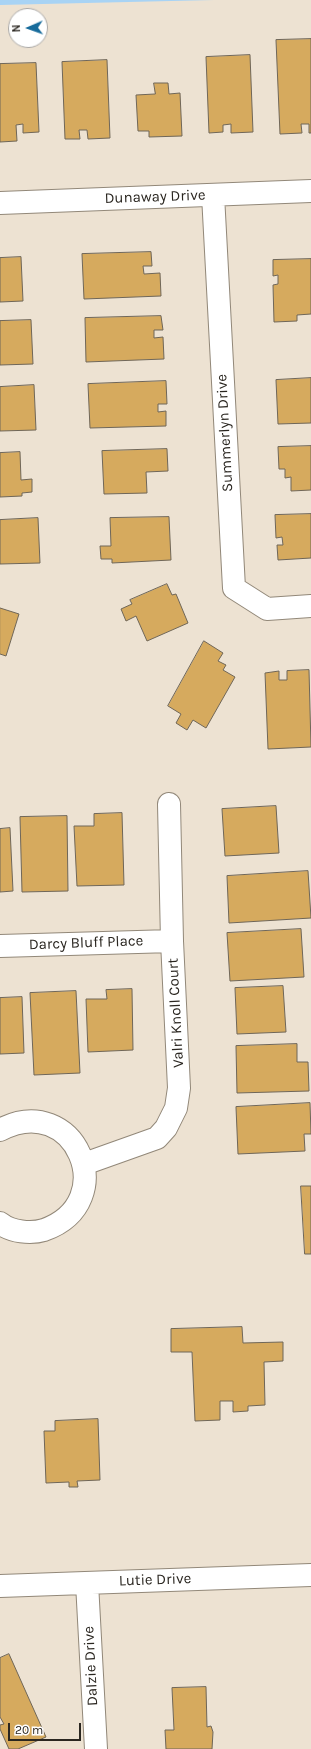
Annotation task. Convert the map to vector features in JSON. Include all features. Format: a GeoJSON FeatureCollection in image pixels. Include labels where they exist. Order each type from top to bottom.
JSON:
{"type":"FeatureCollection","features":[{"type":"Feature","properties":{"kind":"street","name":"Dunaway Drive"},"geometry":{"type":"LineString","coordinates":[[0,203],[311,191]]}},
{"type":"Feature","properties":{"kind":"street","name":"Summerlyn Drive"},"geometry":{"type":"LineString","coordinates":[[212,195],[234,588],[267,608],[311,606]]}},
{"type":"Feature","properties":{"kind":"street","name":"Valri Knoll Court"},"geometry":{"type":"LineString","coordinates":[[84,1164],[157,1138],[166,1128],[176,1108],[179,1088],[172,941],[169,804]]}},
{"type":"Feature","properties":{"kind":"street","name":"Darcy Bluff Place"},"geometry":{"type":"LineString","coordinates":[[0,946],[172,941]]}},
{"type":"Feature","properties":{"kind":"street"},"geometry":{"type":"LineString","coordinates":[[0,1130],[12,1123],[30,1120],[48,1124],[64,1132],[76,1146],[84,1164],[85,1182],[80,1199],[70,1214],[56,1226],[39,1232],[20,1232],[0,1223]]}},
{"type":"Feature","properties":{"kind":"street","name":"Lutie Drive"},"geometry":{"type":"LineString","coordinates":[[0,1586],[311,1575]]}},
{"type":"Feature","properties":{"kind":"street","name":"Dalzie Drive"},"geometry":{"type":"LineString","coordinates":[[87,1583],[96,1749]]}},
{"type":"Feature","properties":{"kind":"water"},"geometry":{"type":"Polygon","coordinates":[[[0,0],[214,0],[0,5],[0,0]]]}},
{"type":"Feature","properties":{"kind":"building"},"geometry":{"type":"Polygon","coordinates":[[[311,39],[311,133],[309,133],[309,124],[301,124],[302,133],[280,134],[276,40],[311,39]]]}},
{"type":"Feature","properties":{"kind":"building"},"geometry":{"type":"Polygon","coordinates":[[[250,55],[253,132],[231,133],[231,124],[223,125],[223,132],[209,133],[206,57],[250,55]]]}},
{"type":"Feature","properties":{"kind":"building"},"geometry":{"type":"Polygon","coordinates":[[[107,60],[110,138],[88,139],[87,130],[79,130],[80,139],[65,139],[62,62],[107,60]]]}},
{"type":"Feature","properties":{"kind":"building"},"geometry":{"type":"Polygon","coordinates":[[[36,63],[39,132],[23,133],[23,124],[16,125],[17,141],[0,142],[0,64],[36,63]]]}},
{"type":"Feature","properties":{"kind":"building"},"geometry":{"type":"Polygon","coordinates":[[[154,83],[168,83],[169,94],[180,93],[182,136],[149,137],[149,131],[138,131],[136,95],[155,94],[154,83]]]}},
{"type":"Feature","properties":{"kind":"building"},"geometry":{"type":"Polygon","coordinates":[[[151,252],[152,266],[143,266],[144,274],[160,273],[161,296],[84,299],[82,254],[151,252]]]}},
{"type":"Feature","properties":{"kind":"building"},"geometry":{"type":"Polygon","coordinates":[[[21,257],[23,301],[0,302],[0,258],[21,257]]]}},
{"type":"Feature","properties":{"kind":"building"},"geometry":{"type":"Polygon","coordinates":[[[311,259],[311,314],[297,315],[297,321],[274,322],[273,285],[278,284],[278,275],[273,276],[273,260],[311,259]]]}},
{"type":"Feature","properties":{"kind":"building"},"geometry":{"type":"Polygon","coordinates":[[[161,316],[163,330],[154,330],[154,338],[163,337],[164,359],[86,362],[85,318],[161,316]]]}},
{"type":"Feature","properties":{"kind":"building"},"geometry":{"type":"Polygon","coordinates":[[[31,320],[33,364],[0,365],[0,321],[31,320]]]}},
{"type":"Feature","properties":{"kind":"building"},"geometry":{"type":"Polygon","coordinates":[[[311,378],[311,423],[278,424],[276,380],[311,378]]]}},
{"type":"Feature","properties":{"kind":"building"},"geometry":{"type":"Polygon","coordinates":[[[166,381],[167,404],[158,404],[158,412],[166,411],[166,426],[90,428],[88,384],[166,381]]]}},
{"type":"Feature","properties":{"kind":"building"},"geometry":{"type":"Polygon","coordinates":[[[34,385],[36,430],[0,431],[0,387],[34,385]]]}},
{"type":"Feature","properties":{"kind":"building"},"geometry":{"type":"Polygon","coordinates":[[[311,446],[311,490],[291,491],[291,477],[285,478],[285,469],[279,469],[278,447],[311,446]]]}},
{"type":"Feature","properties":{"kind":"building"},"geometry":{"type":"Polygon","coordinates":[[[167,449],[168,471],[146,472],[147,493],[104,494],[102,451],[167,449]]]}},
{"type":"Feature","properties":{"kind":"building"},"geometry":{"type":"Polygon","coordinates":[[[20,452],[21,480],[32,479],[32,492],[22,493],[22,496],[0,497],[0,453],[20,452]]]}},
{"type":"Feature","properties":{"kind":"building"},"geometry":{"type":"Polygon","coordinates":[[[311,514],[311,558],[278,560],[277,545],[283,545],[282,537],[276,538],[275,515],[311,514]]]}},
{"type":"Feature","properties":{"kind":"building"},"geometry":{"type":"Polygon","coordinates":[[[169,517],[171,560],[112,563],[112,559],[101,559],[100,546],[111,546],[110,518],[169,517]]]}},
{"type":"Feature","properties":{"kind":"building"},"geometry":{"type":"Polygon","coordinates":[[[38,518],[40,563],[0,564],[0,520],[38,518]]]}},
{"type":"Feature","properties":{"kind":"building"},"geometry":{"type":"Polygon","coordinates":[[[167,584],[172,595],[176,594],[188,623],[147,641],[136,616],[126,621],[121,609],[132,604],[130,600],[167,584]]]}},
{"type":"Feature","properties":{"kind":"building"},"geometry":{"type":"Polygon","coordinates":[[[0,608],[19,614],[6,656],[0,654],[0,608]]]}},
{"type":"Feature","properties":{"kind":"building"},"geometry":{"type":"Polygon","coordinates":[[[204,641],[223,653],[218,661],[226,665],[223,670],[235,677],[206,728],[193,720],[187,730],[176,723],[181,714],[168,706],[204,641]]]}},
{"type":"Feature","properties":{"kind":"building"},"geometry":{"type":"Polygon","coordinates":[[[309,670],[311,747],[268,749],[265,673],[279,671],[279,680],[287,680],[287,671],[309,670]]]}},
{"type":"Feature","properties":{"kind":"building"},"geometry":{"type":"Polygon","coordinates":[[[276,806],[279,853],[225,856],[222,809],[276,806]]]}},
{"type":"Feature","properties":{"kind":"building"},"geometry":{"type":"Polygon","coordinates":[[[122,813],[124,885],[77,886],[74,826],[94,826],[94,814],[122,813]]]}},
{"type":"Feature","properties":{"kind":"building"},"geometry":{"type":"Polygon","coordinates":[[[67,816],[68,891],[22,892],[20,817],[67,816]]]}},
{"type":"Feature","properties":{"kind":"building"},"geometry":{"type":"Polygon","coordinates":[[[10,828],[13,891],[0,892],[0,829],[10,828]]]}},
{"type":"Feature","properties":{"kind":"building"},"geometry":{"type":"Polygon","coordinates":[[[308,871],[311,918],[229,923],[227,876],[308,871]]]}},
{"type":"Feature","properties":{"kind":"building"},"geometry":{"type":"Polygon","coordinates":[[[301,929],[304,977],[230,981],[227,933],[301,929]]]}},
{"type":"Feature","properties":{"kind":"building"},"geometry":{"type":"Polygon","coordinates":[[[283,986],[286,1032],[237,1034],[235,988],[283,986]]]}},
{"type":"Feature","properties":{"kind":"building"},"geometry":{"type":"Polygon","coordinates":[[[132,989],[133,1050],[88,1052],[86,999],[107,999],[106,990],[132,989]]]}},
{"type":"Feature","properties":{"kind":"building"},"geometry":{"type":"Polygon","coordinates":[[[76,991],[80,1073],[34,1075],[30,993],[76,991]]]}},
{"type":"Feature","properties":{"kind":"building"},"geometry":{"type":"Polygon","coordinates":[[[22,997],[24,1053],[0,1054],[0,998],[22,997]]]}},
{"type":"Feature","properties":{"kind":"building"},"geometry":{"type":"Polygon","coordinates":[[[297,1044],[297,1062],[308,1062],[309,1091],[237,1093],[236,1046],[297,1044]]]}},
{"type":"Feature","properties":{"kind":"building"},"geometry":{"type":"Polygon","coordinates":[[[310,1103],[311,1134],[304,1134],[305,1151],[238,1154],[236,1107],[310,1103]]]}},
{"type":"Feature","properties":{"kind":"building"},"geometry":{"type":"Polygon","coordinates":[[[301,1186],[311,1186],[311,1254],[305,1254],[301,1186]]]}},
{"type":"Feature","properties":{"kind":"building"},"geometry":{"type":"Polygon","coordinates":[[[242,1327],[243,1343],[283,1342],[283,1361],[264,1362],[265,1405],[248,1406],[248,1411],[233,1412],[233,1401],[220,1401],[220,1420],[195,1421],[192,1352],[171,1352],[171,1329],[242,1327]]]}},
{"type":"Feature","properties":{"kind":"building"},"geometry":{"type":"Polygon","coordinates":[[[98,1419],[100,1480],[77,1481],[78,1487],[69,1487],[69,1482],[46,1483],[44,1431],[55,1431],[55,1421],[98,1419]]]}},
{"type":"Feature","properties":{"kind":"building"},"geometry":{"type":"Polygon","coordinates":[[[9,1654],[46,1737],[18,1749],[9,1749],[0,1729],[0,1725],[4,1724],[0,1717],[0,1658],[9,1654]]]}},
{"type":"Feature","properties":{"kind":"building"},"geometry":{"type":"Polygon","coordinates":[[[206,1687],[207,1727],[211,1726],[213,1732],[212,1749],[166,1749],[165,1730],[174,1730],[172,1688],[206,1687]]]}}]}
